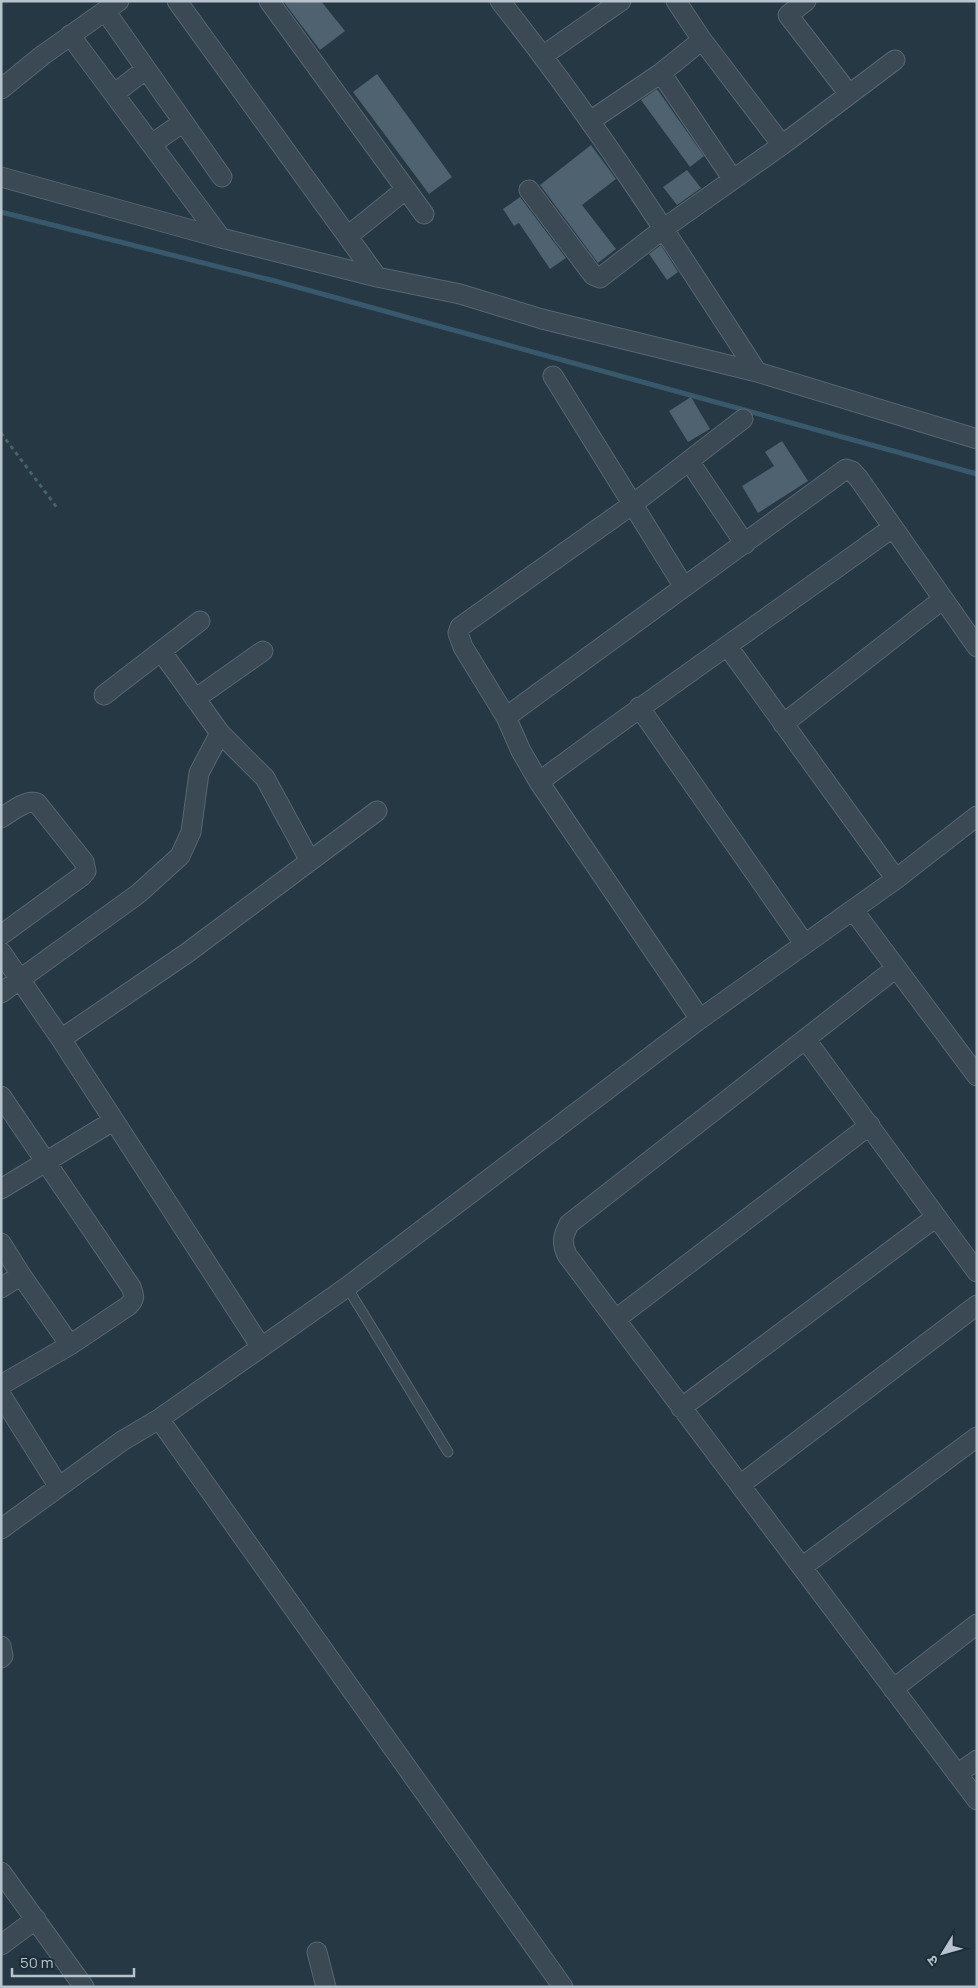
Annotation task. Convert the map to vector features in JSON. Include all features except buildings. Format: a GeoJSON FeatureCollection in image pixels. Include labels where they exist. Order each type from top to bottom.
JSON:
{"type":"FeatureCollection","features":[{"type":"Feature","properties":{"kind":"street"},"geometry":{"type":"LineString","coordinates":[[177,1],[377,277]]}},
{"type":"Feature","properties":{"kind":"street"},"geometry":{"type":"LineString","coordinates":[[269,1],[424,214]]}},
{"type":"Feature","properties":{"kind":"street"},"geometry":{"type":"LineString","coordinates":[[500,1],[544,56],[590,121],[757,372]]}},
{"type":"Feature","properties":{"kind":"street"},"geometry":{"type":"LineString","coordinates":[[544,56],[621,1]]}},
{"type":"Feature","properties":{"kind":"street"},"geometry":{"type":"LineString","coordinates":[[676,1],[702,40],[782,145]]}},
{"type":"Feature","properties":{"kind":"street"},"geometry":{"type":"LineString","coordinates":[[806,1],[783,8],[849,94]]}},
{"type":"Feature","properties":{"kind":"street"},"geometry":{"type":"LineString","coordinates":[[3,85],[112,6],[146,69],[222,177]]}},
{"type":"Feature","properties":{"kind":"street"},"geometry":{"type":"LineString","coordinates":[[70,36],[221,238]]}},
{"type":"Feature","properties":{"kind":"street"},"geometry":{"type":"LineString","coordinates":[[590,121],[661,72],[702,40]]}},
{"type":"Feature","properties":{"kind":"street"},"geometry":{"type":"LineString","coordinates":[[529,190],[596,278],[605,275],[663,229],[732,178],[782,145],[895,60]]}},
{"type":"Feature","properties":{"kind":"street"},"geometry":{"type":"LineString","coordinates":[[114,94],[146,69]]}},
{"type":"Feature","properties":{"kind":"street"},"geometry":{"type":"LineString","coordinates":[[661,72],[732,178]]}},
{"type":"Feature","properties":{"kind":"street"},"geometry":{"type":"LineString","coordinates":[[152,144],[183,122]]}},
{"type":"Feature","properties":{"kind":"street"},"geometry":{"type":"LineString","coordinates":[[1,177],[221,238],[377,277],[460,294],[542,319],[757,372],[977,439]]}},
{"type":"Feature","properties":{"kind":"street"},"geometry":{"type":"LineString","coordinates":[[348,236],[406,189]]}},
{"type":"Feature","properties":{"kind":"street"},"geometry":{"type":"LineString","coordinates":[[553,376],[684,587]]}},
{"type":"Feature","properties":{"kind":"street"},"geometry":{"type":"LineString","coordinates":[[700,1019],[539,782],[521,751],[506,717],[463,647],[458,633],[460,627],[633,504],[743,419]]}},
{"type":"Feature","properties":{"kind":"street"},"geometry":{"type":"LineString","coordinates":[[689,462],[745,544]]}},
{"type":"Feature","properties":{"kind":"street"},"geometry":{"type":"LineString","coordinates":[[506,717],[846,469],[852,471],[859,480],[977,647]]}},
{"type":"Feature","properties":{"kind":"street"},"geometry":{"type":"LineString","coordinates":[[539,782],[639,707],[728,647],[892,528]]}},
{"type":"Feature","properties":{"kind":"street"},"geometry":{"type":"LineString","coordinates":[[783,724],[943,599]]}},
{"type":"Feature","properties":{"kind":"street"},"geometry":{"type":"LineString","coordinates":[[104,695],[200,620]]}},
{"type":"Feature","properties":{"kind":"street"},"geometry":{"type":"LineString","coordinates":[[728,647],[896,879]]}},
{"type":"Feature","properties":{"kind":"street"},"geometry":{"type":"LineString","coordinates":[[161,651],[220,733],[265,778],[310,860]]}},
{"type":"Feature","properties":{"kind":"street"},"geometry":{"type":"LineString","coordinates":[[195,698],[263,652]]}},
{"type":"Feature","properties":{"kind":"street"},"geometry":{"type":"LineString","coordinates":[[639,707],[804,943]]}},
{"type":"Feature","properties":{"kind":"street"},"geometry":{"type":"LineString","coordinates":[[1,993],[138,894],[180,856],[191,832],[199,773],[220,733]]}},
{"type":"Feature","properties":{"kind":"street"},"geometry":{"type":"LineString","coordinates":[[1,818],[26,803],[37,803],[84,862],[86,871],[82,876],[1,935]]}},
{"type":"Feature","properties":{"kind":"street"},"geometry":{"type":"LineString","coordinates":[[61,1039],[186,953],[377,811]]}},
{"type":"Feature","properties":{"kind":"street"},"geometry":{"type":"LineString","coordinates":[[3,1525],[348,1287],[700,1019],[896,879],[977,816]]}},
{"type":"Feature","properties":{"kind":"street"},"geometry":{"type":"LineString","coordinates":[[853,910],[977,1076]]}},
{"type":"Feature","properties":{"kind":"street"},"geometry":{"type":"LineString","coordinates":[[1,952],[61,1039],[261,1348]]}},
{"type":"Feature","properties":{"kind":"street"},"geometry":{"type":"LineString","coordinates":[[896,968],[569,1224],[562,1243],[567,1255],[977,1800]]}},
{"type":"Feature","properties":{"kind":"street"},"geometry":{"type":"LineString","coordinates":[[806,1040],[977,1272]]}},
{"type":"Feature","properties":{"kind":"street"},"geometry":{"type":"LineString","coordinates":[[1,1096],[131,1287],[134,1296],[133,1301],[128,1306],[70,1344],[1,1385]]}},
{"type":"Feature","properties":{"kind":"street"},"geometry":{"type":"LineString","coordinates":[[1,1189],[113,1121]]}},
{"type":"Feature","properties":{"kind":"street"},"geometry":{"type":"LineString","coordinates":[[616,1319],[870,1125]]}},
{"type":"Feature","properties":{"kind":"street"},"geometry":{"type":"LineString","coordinates":[[682,1408],[936,1217]]}},
{"type":"Feature","properties":{"kind":"street"},"geometry":{"type":"LineString","coordinates":[[1,1243],[21,1275],[70,1344]]}},
{"type":"Feature","properties":{"kind":"street"},"geometry":{"type":"LineString","coordinates":[[1,1288],[21,1275]]}},
{"type":"Feature","properties":{"kind":"street"},"geometry":{"type":"LineString","coordinates":[[740,1485],[977,1305]]}},
{"type":"Feature","properties":{"kind":"street"},"geometry":{"type":"LineString","coordinates":[[1,1395],[59,1488]]}},
{"type":"Feature","properties":{"kind":"street"},"geometry":{"type":"LineString","coordinates":[[159,1419],[563,1987]]}},
{"type":"Feature","properties":{"kind":"street"},"geometry":{"type":"LineString","coordinates":[[802,1567],[977,1437]]}},
{"type":"Feature","properties":{"kind":"street"},"geometry":{"type":"LineString","coordinates":[[893,1688],[977,1624]]}},
{"type":"Feature","properties":{"kind":"street"},"geometry":{"type":"LineString","coordinates":[[1,1646],[3,1656],[1,1658]]}},
{"type":"Feature","properties":{"kind":"street"},"geometry":{"type":"LineString","coordinates":[[957,1774],[977,1760]]}},
{"type":"Feature","properties":{"kind":"street"},"geometry":{"type":"LineString","coordinates":[[1,1872],[84,1987]]}},
{"type":"Feature","properties":{"kind":"street"},"geometry":{"type":"LineString","coordinates":[[1,1945],[36,1919]]}},
{"type":"Feature","properties":{"kind":"street"},"geometry":{"type":"LineString","coordinates":[[317,1952],[326,1987]]}},
{"type":"Feature","properties":{"kind":"lane"},"geometry":{"type":"LineString","coordinates":[[348,1287],[448,1452]]}},
{"type":"Feature","properties":{"kind":"path"},"geometry":{"type":"LineString","coordinates":[[1,432],[58,509]]}},
{"type":"Feature","properties":{"kind":"waterway"},"geometry":{"type":"LineString","coordinates":[[1,212],[275,281],[977,474]]}}]}
